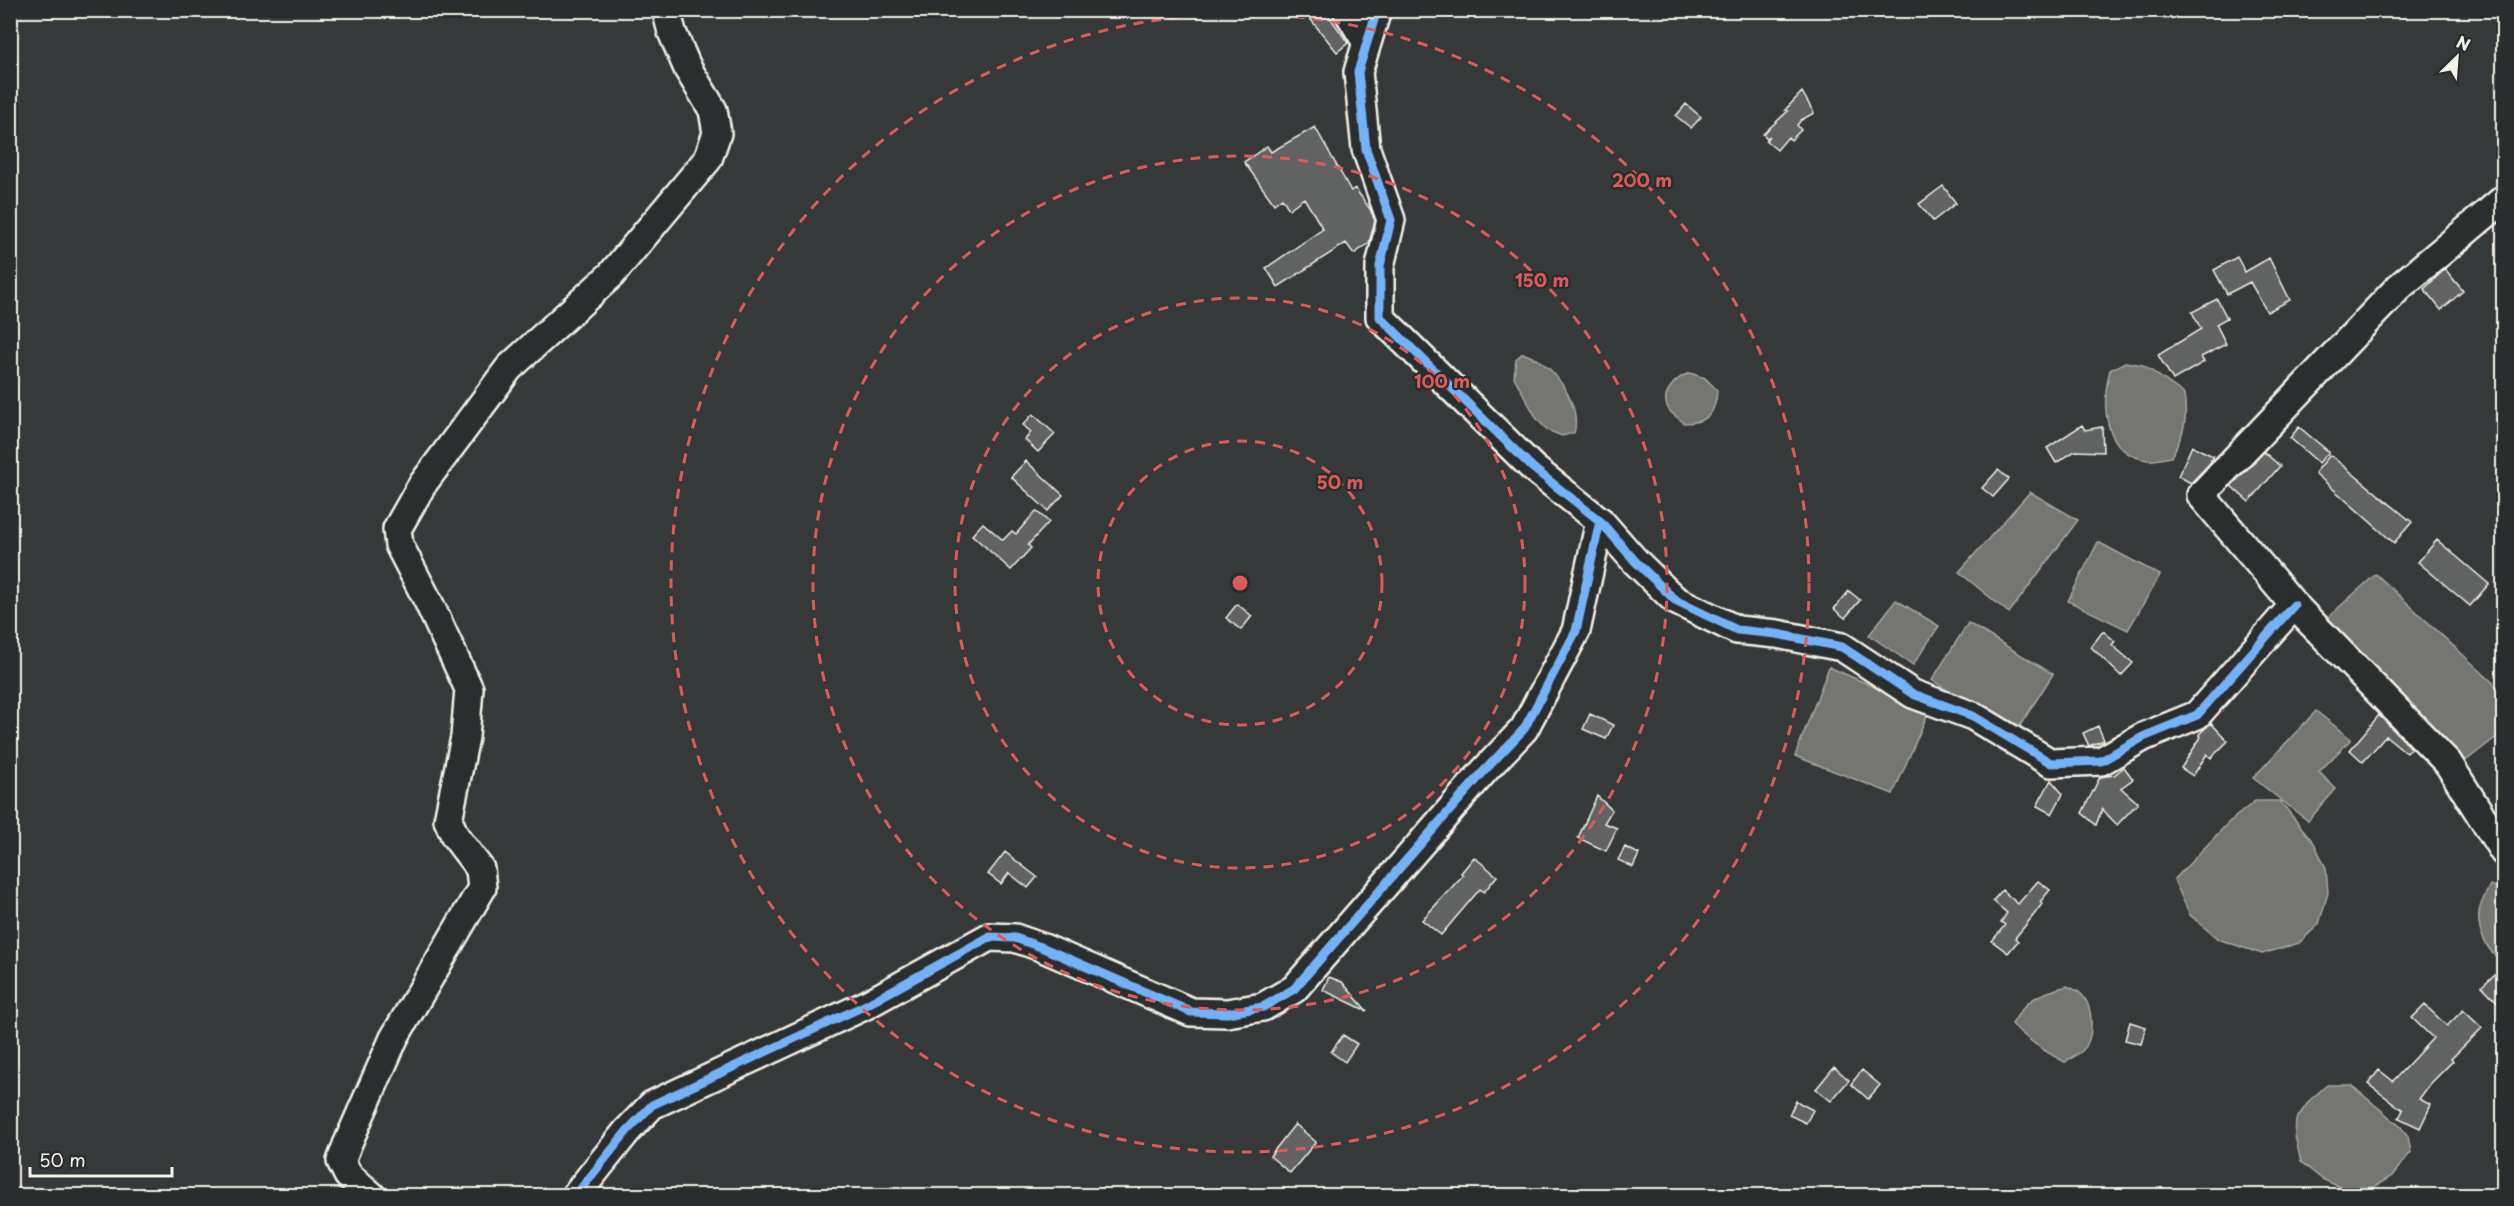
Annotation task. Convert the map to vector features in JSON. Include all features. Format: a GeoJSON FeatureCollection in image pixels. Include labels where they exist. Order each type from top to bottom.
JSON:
{"type":"FeatureCollection","features":[{"type":"Feature","properties":{"kind":"street"},"geometry":{"type":"LineString","coordinates":[[372,1196],[348,1175],[341,1161],[394,1038],[482,888],[480,869],[455,836],[447,820],[465,738],[469,689],[399,545],[398,529],[422,485],[509,368],[611,274],[708,159],[717,133],[712,110],[688,69],[672,32],[668,17],[670,10]]}},
{"type":"Feature","properties":{"kind":"street"},"geometry":{"type":"LineString","coordinates":[[1347,10],[1367,42]]}},
{"type":"Feature","properties":{"kind":"street"},"geometry":{"type":"LineString","coordinates":[[1377,10],[1358,72],[1366,149],[1391,220],[1380,267],[1380,317],[1533,468],[1600,521],[1635,561],[1675,600],[1737,630],[1777,634],[1842,647],[1913,694],[1973,716],[2051,762],[2101,761],[2143,737],[2197,715],[2294,604]]}},
{"type":"Feature","properties":{"kind":"street"},"geometry":{"type":"LineString","coordinates":[[2504,199],[2399,287],[2201,495],[2294,604],[2448,763],[2504,852]]}},
{"type":"Feature","properties":{"kind":"street"},"geometry":{"type":"LineString","coordinates":[[575,1196],[627,1131],[652,1105],[866,1005],[989,937],[1015,938],[1041,947],[1191,1012],[1227,1013],[1263,1007],[1294,989],[1492,762],[1524,729],[1576,631],[1600,521]]}},
{"type":"Feature","properties":{"kind":"shaded area"},"geometry":{"type":"Polygon","coordinates":[[[1523,353],[1541,362],[1562,384],[1575,414],[1574,433],[1562,436],[1547,430],[1537,419],[1514,377],[1516,359],[1523,353]]]}},
{"type":"Feature","properties":{"kind":"shaded area"},"geometry":{"type":"Polygon","coordinates":[[[2125,362],[2143,365],[2184,394],[2184,427],[2171,457],[2147,460],[2132,456],[2121,448],[2114,438],[2106,412],[2107,384],[2110,370],[2125,362]]]}},
{"type":"Feature","properties":{"kind":"shaded area"},"geometry":{"type":"Polygon","coordinates":[[[1690,373],[1705,378],[1717,390],[1715,405],[1705,419],[1684,423],[1669,410],[1666,398],[1670,387],[1690,373]]]}},
{"type":"Feature","properties":{"kind":"shaded area"},"geometry":{"type":"Polygon","coordinates":[[[2030,492],[2078,520],[2009,613],[1959,572],[2030,492]]]}},
{"type":"Feature","properties":{"kind":"shaded area"},"geometry":{"type":"Polygon","coordinates":[[[2098,542],[2160,575],[2128,630],[2068,601],[2098,542]]]}},
{"type":"Feature","properties":{"kind":"shaded area"},"geometry":{"type":"Polygon","coordinates":[[[2376,574],[2503,692],[2503,732],[2463,763],[2326,619],[2376,574]]]}},
{"type":"Feature","properties":{"kind":"shaded area"},"geometry":{"type":"Polygon","coordinates":[[[1896,600],[1939,626],[1913,665],[1869,635],[1896,600]]]}},
{"type":"Feature","properties":{"kind":"shaded area"},"geometry":{"type":"Polygon","coordinates":[[[1968,623],[2053,674],[2014,735],[1932,680],[1968,623]]]}},
{"type":"Feature","properties":{"kind":"shaded area"},"geometry":{"type":"Polygon","coordinates":[[[1829,667],[1929,711],[1893,794],[1795,756],[1829,667]]]}},
{"type":"Feature","properties":{"kind":"shaded area"},"geometry":{"type":"Polygon","coordinates":[[[2316,711],[2351,739],[2319,772],[2336,789],[2308,821],[2253,778],[2316,711]]]}},
{"type":"Feature","properties":{"kind":"shaded area"},"geometry":{"type":"Polygon","coordinates":[[[2255,801],[2280,801],[2314,843],[2326,868],[2328,893],[2319,924],[2299,943],[2262,954],[2218,939],[2190,915],[2174,880],[2228,823],[2255,801]]]}},
{"type":"Feature","properties":{"kind":"shaded area"},"geometry":{"type":"Polygon","coordinates":[[[2490,885],[2503,890],[2503,962],[2492,953],[2481,934],[2480,909],[2490,885]]]}},
{"type":"Feature","properties":{"kind":"shaded area"},"geometry":{"type":"Polygon","coordinates":[[[2067,986],[2085,998],[2090,1013],[2091,1031],[2086,1046],[2065,1062],[2037,1046],[2012,1024],[2023,1008],[2035,998],[2067,986]]]}},
{"type":"Feature","properties":{"kind":"shaded area"},"geometry":{"type":"Polygon","coordinates":[[[2327,1085],[2351,1085],[2400,1126],[2408,1136],[2411,1152],[2392,1176],[2374,1187],[2349,1191],[2322,1179],[2301,1162],[2295,1136],[2296,1120],[2309,1101],[2327,1085]]]}},
{"type":"Feature","properties":{"kind":"building"},"geometry":{"type":"Polygon","coordinates":[[[1303,10],[1325,10],[1348,43],[1337,52],[1303,10]]]}},
{"type":"Feature","properties":{"kind":"building"},"geometry":{"type":"Polygon","coordinates":[[[1802,92],[1814,113],[1801,120],[1797,125],[1801,130],[1791,140],[1788,137],[1777,150],[1766,141],[1770,136],[1767,138],[1763,134],[1788,111],[1785,110],[1802,92]]]}},
{"type":"Feature","properties":{"kind":"building"},"geometry":{"type":"Polygon","coordinates":[[[1686,104],[1701,117],[1691,128],[1676,116],[1686,104]]]}},
{"type":"Feature","properties":{"kind":"building"},"geometry":{"type":"Polygon","coordinates":[[[1315,127],[1351,191],[1355,188],[1370,209],[1375,221],[1369,243],[1354,254],[1346,243],[1278,287],[1266,268],[1323,229],[1304,198],[1289,209],[1282,198],[1274,204],[1244,162],[1267,146],[1271,152],[1315,127]]]}},
{"type":"Feature","properties":{"kind":"building"},"geometry":{"type":"Polygon","coordinates":[[[1943,186],[1956,203],[1933,221],[1919,204],[1943,186]]]}},
{"type":"Feature","properties":{"kind":"building"},"geometry":{"type":"Polygon","coordinates":[[[2237,257],[2245,272],[2269,258],[2290,300],[2267,312],[2250,282],[2227,294],[2214,270],[2237,257]]]}},
{"type":"Feature","properties":{"kind":"building"},"geometry":{"type":"Polygon","coordinates":[[[2445,269],[2463,291],[2441,310],[2424,289],[2445,269]]]}},
{"type":"Feature","properties":{"kind":"building"},"geometry":{"type":"Polygon","coordinates":[[[2217,299],[2227,318],[2216,324],[2226,344],[2201,357],[2204,362],[2173,380],[2158,355],[2201,329],[2192,312],[2217,299]]]}},
{"type":"Feature","properties":{"kind":"building"},"geometry":{"type":"Polygon","coordinates":[[[1033,414],[1055,434],[1038,452],[1025,440],[1031,432],[1023,425],[1033,414]]]}},
{"type":"Feature","properties":{"kind":"building"},"geometry":{"type":"Polygon","coordinates":[[[2082,425],[2085,430],[2102,427],[2103,452],[2075,451],[2056,463],[2047,448],[2082,425]]]}},
{"type":"Feature","properties":{"kind":"building"},"geometry":{"type":"Polygon","coordinates":[[[2299,427],[2329,452],[2319,463],[2290,438],[2299,427]]]}},
{"type":"Feature","properties":{"kind":"building"},"geometry":{"type":"Polygon","coordinates":[[[2192,446],[2213,456],[2209,464],[2191,483],[2178,476],[2192,446]]]}},
{"type":"Feature","properties":{"kind":"building"},"geometry":{"type":"Polygon","coordinates":[[[2264,452],[2280,466],[2249,502],[2231,486],[2264,452]]]}},
{"type":"Feature","properties":{"kind":"building"},"geometry":{"type":"Polygon","coordinates":[[[2330,455],[2412,522],[2394,543],[2315,473],[2330,455]]]}},
{"type":"Feature","properties":{"kind":"building"},"geometry":{"type":"Polygon","coordinates":[[[1026,461],[1063,495],[1048,511],[1011,477],[1026,461]]]}},
{"type":"Feature","properties":{"kind":"building"},"geometry":{"type":"Polygon","coordinates":[[[1998,470],[2009,479],[1993,497],[1982,488],[1998,470]]]}},
{"type":"Feature","properties":{"kind":"building"},"geometry":{"type":"Polygon","coordinates":[[[1036,511],[1049,522],[1028,545],[1031,548],[1011,570],[972,535],[983,523],[1003,540],[1012,531],[1016,534],[1036,511]]]}},
{"type":"Feature","properties":{"kind":"building"},"geometry":{"type":"Polygon","coordinates":[[[2437,540],[2489,584],[2470,606],[2418,562],[2437,540]]]}},
{"type":"Feature","properties":{"kind":"building"},"geometry":{"type":"Polygon","coordinates":[[[1849,591],[1860,600],[1845,618],[1834,609],[1849,591]]]}},
{"type":"Feature","properties":{"kind":"building"},"geometry":{"type":"Polygon","coordinates":[[[1237,604],[1252,616],[1241,630],[1226,618],[1237,604]]]}},
{"type":"Feature","properties":{"kind":"building"},"geometry":{"type":"Polygon","coordinates":[[[2103,631],[2115,641],[2112,645],[2133,663],[2121,676],[2091,647],[2103,631]]]}},
{"type":"Feature","properties":{"kind":"building"},"geometry":{"type":"Polygon","coordinates":[[[1590,714],[1613,725],[1606,739],[1583,729],[1590,714]]]}},
{"type":"Feature","properties":{"kind":"building"},"geometry":{"type":"Polygon","coordinates":[[[2379,715],[2411,748],[2407,753],[2386,736],[2363,762],[2350,750],[2379,715]]]}},
{"type":"Feature","properties":{"kind":"building"},"geometry":{"type":"Polygon","coordinates":[[[2211,723],[2228,741],[2211,758],[2207,754],[2193,776],[2181,768],[2201,737],[2199,734],[2211,723]]]}},
{"type":"Feature","properties":{"kind":"building"},"geometry":{"type":"Polygon","coordinates":[[[2098,726],[2104,740],[2089,746],[2083,733],[2098,726]]]}},
{"type":"Feature","properties":{"kind":"building"},"geometry":{"type":"Polygon","coordinates":[[[2124,767],[2133,779],[2121,788],[2138,803],[2117,825],[2102,809],[2096,825],[2082,813],[2100,777],[2114,775],[2124,767]]]}},
{"type":"Feature","properties":{"kind":"building"},"geometry":{"type":"Polygon","coordinates":[[[2051,780],[2063,794],[2052,814],[2037,806],[2051,780]]]}},
{"type":"Feature","properties":{"kind":"building"},"geometry":{"type":"Polygon","coordinates":[[[1597,796],[1612,810],[1604,823],[1617,828],[1606,851],[1578,838],[1597,796]]]}},
{"type":"Feature","properties":{"kind":"building"},"geometry":{"type":"Polygon","coordinates":[[[1625,847],[1639,854],[1633,867],[1618,860],[1625,847]]]}},
{"type":"Feature","properties":{"kind":"building"},"geometry":{"type":"Polygon","coordinates":[[[1005,852],[1037,877],[1028,888],[1009,873],[1001,884],[988,874],[1005,852]]]}},
{"type":"Feature","properties":{"kind":"building"},"geometry":{"type":"Polygon","coordinates":[[[1474,857],[1497,876],[1484,892],[1480,889],[1441,935],[1422,920],[1463,875],[1461,873],[1474,857]]]}},
{"type":"Feature","properties":{"kind":"building"},"geometry":{"type":"Polygon","coordinates":[[[2038,881],[2050,890],[2015,938],[2018,941],[2008,953],[1992,941],[2005,925],[2001,922],[2007,913],[1993,901],[2002,890],[2018,904],[2038,881]]]}},
{"type":"Feature","properties":{"kind":"building"},"geometry":{"type":"Polygon","coordinates":[[[2504,966],[2504,1009],[2482,986],[2504,966]]]}},
{"type":"Feature","properties":{"kind":"building"},"geometry":{"type":"Polygon","coordinates":[[[1329,977],[1342,982],[1367,1011],[1323,990],[1329,977]]]}},
{"type":"Feature","properties":{"kind":"building"},"geometry":{"type":"Polygon","coordinates":[[[2425,1005],[2447,1026],[2463,1010],[2482,1028],[2451,1059],[2453,1061],[2419,1099],[2431,1105],[2420,1128],[2399,1118],[2403,1110],[2368,1084],[2379,1070],[2393,1081],[2433,1038],[2412,1018],[2425,1005]]]}},
{"type":"Feature","properties":{"kind":"building"},"geometry":{"type":"Polygon","coordinates":[[[2130,1022],[2146,1027],[2141,1044],[2125,1040],[2130,1022]]]}},
{"type":"Feature","properties":{"kind":"building"},"geometry":{"type":"Polygon","coordinates":[[[1343,1035],[1357,1044],[1345,1062],[1331,1052],[1343,1035]]]}},
{"type":"Feature","properties":{"kind":"building"},"geometry":{"type":"Polygon","coordinates":[[[1834,1067],[1849,1080],[1831,1101],[1816,1089],[1834,1067]]]}},
{"type":"Feature","properties":{"kind":"building"},"geometry":{"type":"Polygon","coordinates":[[[1862,1070],[1880,1085],[1868,1099],[1851,1084],[1862,1070]]]}},
{"type":"Feature","properties":{"kind":"building"},"geometry":{"type":"Polygon","coordinates":[[[1796,1101],[1813,1110],[1806,1123],[1789,1115],[1796,1101]]]}},
{"type":"Feature","properties":{"kind":"building"},"geometry":{"type":"Polygon","coordinates":[[[1295,1124],[1316,1142],[1290,1173],[1270,1156],[1295,1124]]]}},
{"type":"Feature","properties":{"kind":"cycle path"},"geometry":{"type":"LineString","coordinates":[[1377,10],[1358,72],[1366,149],[1391,220],[1380,266],[1380,317],[1533,468],[1600,521],[1635,561],[1675,600],[1737,630],[1777,634],[1842,647],[1913,694],[1973,716],[2051,763],[2101,761],[2143,737],[2197,715],[2294,605]]}},
{"type":"Feature","properties":{"kind":"cycle path"},"geometry":{"type":"LineString","coordinates":[[575,1196],[627,1131],[652,1105],[866,1005],[989,937],[1015,938],[1041,947],[1191,1012],[1227,1013],[1263,1007],[1294,989],[1485,770],[1524,729],[1576,631],[1600,521]]}}]}
